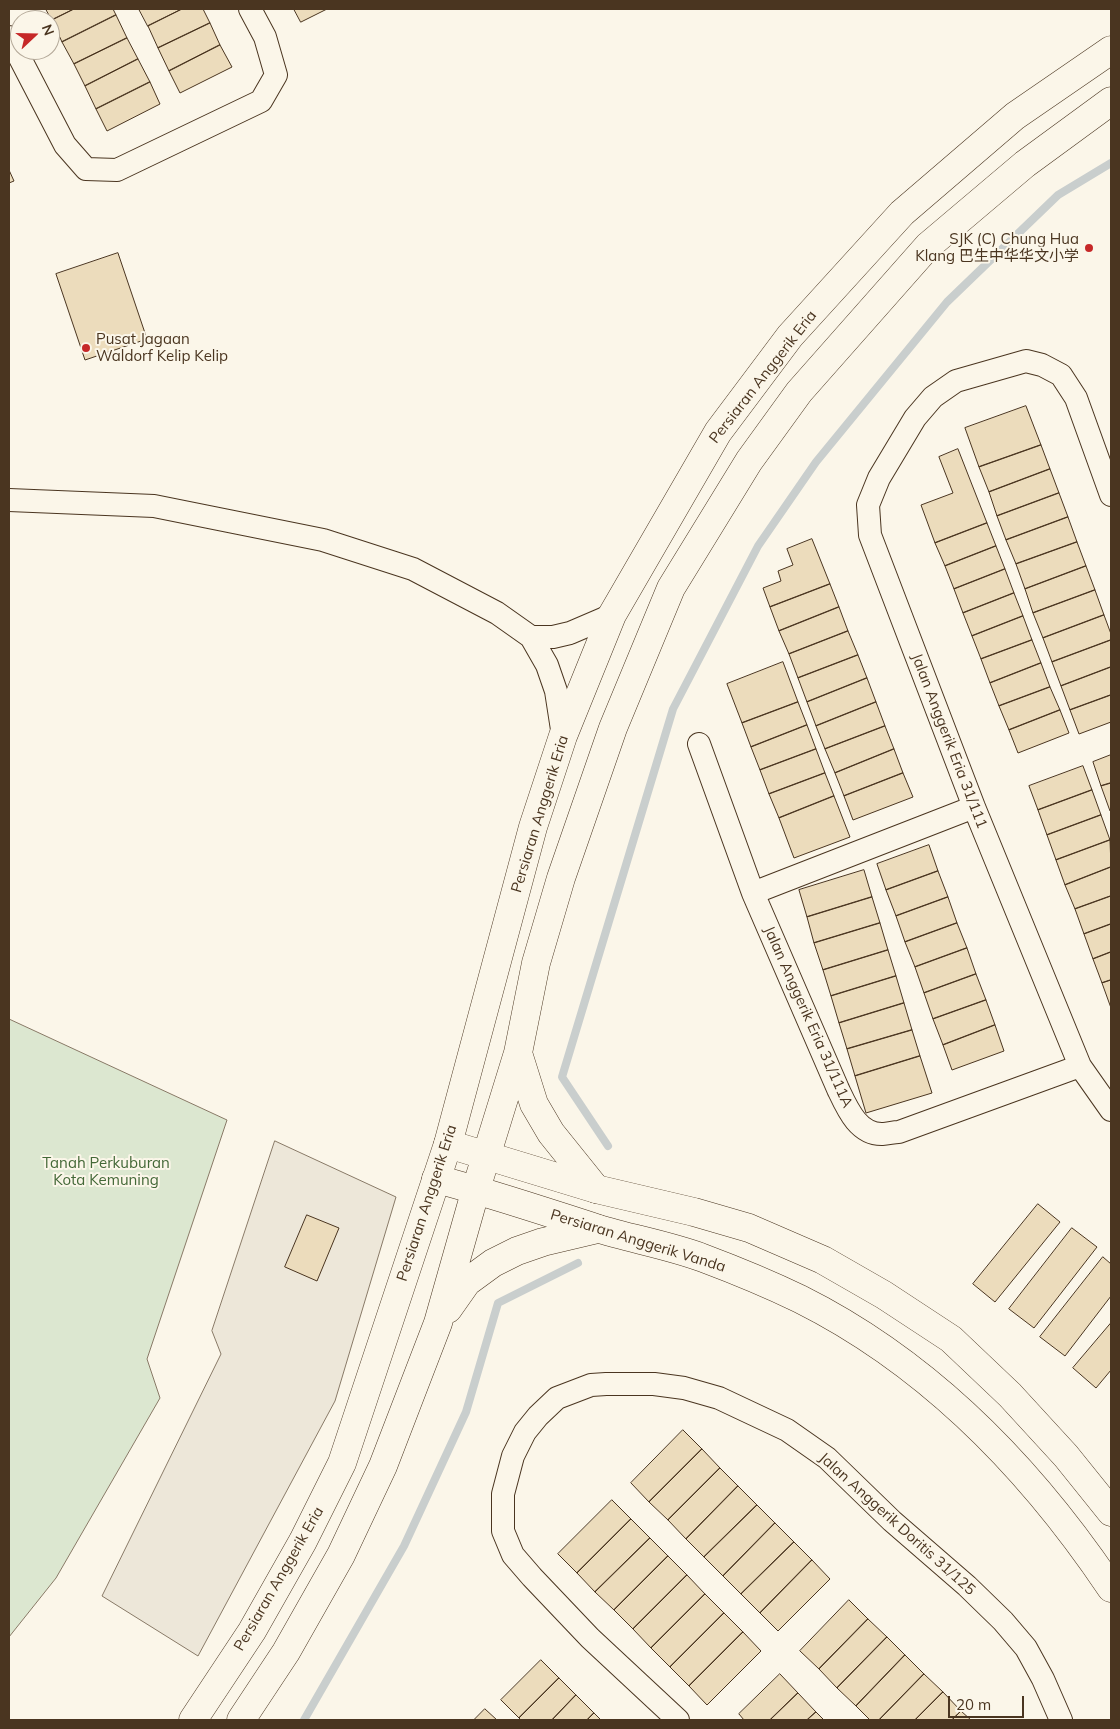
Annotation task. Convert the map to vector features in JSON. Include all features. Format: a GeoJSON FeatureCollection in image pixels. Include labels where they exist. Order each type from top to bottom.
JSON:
{"type":"FeatureCollection","features":[{"type":"Feature","properties":{"kind":"main road","name":"Persiaran Anggerik Eria"},"geometry":{"type":"LineString","coordinates":[[193,1720],[257,1623],[303,1541],[342,1463],[448,1144],[533,827],[563,736],[612,615],[718,432],[790,336],[902,213],[1015,116],[1111,50]]}},
{"type":"Feature","properties":{"kind":"main road"},"geometry":{"type":"LineString","coordinates":[[241,1720],[286,1652],[341,1555],[383,1466],[438,1323],[486,1155],[518,1053],[536,963],[561,878],[613,728],[671,588],[749,461],[799,392],[928,246],[1025,164],[1111,101]]}},
{"type":"Feature","properties":{"kind":"main road"},"geometry":{"type":"LineString","coordinates":[[518,1053],[534,1104],[551,1133],[596,1188]]}},
{"type":"Feature","properties":{"kind":"main road"},"geometry":{"type":"LineString","coordinates":[[448,1144],[596,1188],[694,1212],[749,1228],[823,1260],[884,1295],[951,1339],[1010,1395],[1066,1456],[1111,1512]]}},
{"type":"Feature","properties":{"kind":"main road","name":"Persiaran Anggerik Vanda"},"geometry":{"type":"LineString","coordinates":[[436,1178],[700,1257],[800,1299],[836,1318],[923,1377],[990,1437],[1026,1476],[1074,1535],[1111,1588]]}},
{"type":"Feature","properties":{"kind":"main road"},"geometry":{"type":"LineString","coordinates":[[438,1323],[467,1282],[493,1263],[517,1251],[543,1242],[598,1228]]}},
{"type":"Feature","properties":{"kind":"street"},"geometry":{"type":"LineString","coordinates":[[9,37],[66,145],[86,169],[117,170],[261,101],[276,75],[265,37],[250,9]]}},
{"type":"Feature","properties":{"kind":"street","name":"Jalan Anggerik Eria 31/111"},"geometry":{"type":"LineString","coordinates":[[1111,495],[1076,398],[1061,375],[1042,365],[1026,361],[956,381],[932,397],[915,418],[879,478],[868,505],[870,535],[974,807],[1080,1066],[1111,1110]]}},
{"type":"Feature","properties":{"kind":"street"},"geometry":{"type":"LineString","coordinates":[[9,500],[154,506],[323,540],[413,569],[497,613],[531,636],[547,665],[556,691],[563,736]]}},
{"type":"Feature","properties":{"kind":"street"},"geometry":{"type":"LineString","coordinates":[[531,636],[553,638],[570,633],[612,615]]}},
{"type":"Feature","properties":{"kind":"street","name":"Jalan Anggerik Eria 31/111A"},"geometry":{"type":"LineString","coordinates":[[698,744],[753,893],[850,1115],[864,1129],[881,1134],[899,1132],[1080,1066]]}},
{"type":"Feature","properties":{"kind":"street"},"geometry":{"type":"LineString","coordinates":[[753,893],[974,807]]}},
{"type":"Feature","properties":{"kind":"street","name":"Jalan Anggerik Doritis 31/125"},"geometry":{"type":"LineString","coordinates":[[678,1720],[590,1638],[513,1555],[503,1531],[502,1494],[513,1456],[524,1432],[557,1398],[591,1385],[654,1384],[684,1388],[719,1398],[787,1430],[827,1458],[892,1521],[967,1586],[1003,1621],[1026,1648],[1044,1679],[1062,1720]]}},
{"type":"Feature","properties":{"kind":"green space","name":"Tanah Perkuburan Kota Kemuning"},"geometry":{"type":"Polygon","coordinates":[[[9,1019],[227,1120],[147,1359],[160,1398],[56,1578],[9,1637],[9,1019]]]}},
{"type":"Feature","properties":{"kind":"shaded area"},"geometry":{"type":"Polygon","coordinates":[[[275,1141],[396,1197],[335,1401],[198,1656],[102,1596],[221,1354],[212,1331],[275,1141]]]}},
{"type":"Feature","properties":{"kind":"building"},"geometry":{"type":"Polygon","coordinates":[[[74,9],[60,16],[60,10],[47,10],[74,9]]]}},
{"type":"Feature","properties":{"kind":"building"},"geometry":{"type":"Polygon","coordinates":[[[74,9],[113,9],[116,15],[62,42],[60,38],[60,16],[74,9]]]}},
{"type":"Feature","properties":{"kind":"building"},"geometry":{"type":"Polygon","coordinates":[[[139,9],[182,9],[148,26],[139,9]]]}},
{"type":"Feature","properties":{"kind":"building"},"geometry":{"type":"Polygon","coordinates":[[[182,9],[203,9],[210,23],[158,48],[148,26],[182,9]]]}},
{"type":"Feature","properties":{"kind":"building"},"geometry":{"type":"Polygon","coordinates":[[[294,9],[327,9],[301,22],[294,9]]]}},
{"type":"Feature","properties":{"kind":"building"},"geometry":{"type":"Polygon","coordinates":[[[116,15],[127,38],[74,64],[62,42],[116,15]]]}},
{"type":"Feature","properties":{"kind":"building"},"geometry":{"type":"Polygon","coordinates":[[[210,23],[220,45],[169,71],[158,48],[210,23]]]}},
{"type":"Feature","properties":{"kind":"building"},"geometry":{"type":"Polygon","coordinates":[[[127,38],[138,59],[85,86],[74,64],[127,38]]]}},
{"type":"Feature","properties":{"kind":"building"},"geometry":{"type":"Polygon","coordinates":[[[220,45],[232,67],[180,93],[169,71],[220,45]]]}},
{"type":"Feature","properties":{"kind":"building"},"geometry":{"type":"Polygon","coordinates":[[[138,59],[150,82],[96,109],[85,86],[138,59]]]}},
{"type":"Feature","properties":{"kind":"building"},"geometry":{"type":"Polygon","coordinates":[[[150,82],[160,104],[107,131],[96,109],[150,82]]]}},
{"type":"Feature","properties":{"kind":"building"},"geometry":{"type":"Polygon","coordinates":[[[9,170],[14,181],[9,183],[9,170]]]}},
{"type":"Feature","properties":{"kind":"building"},"geometry":{"type":"Polygon","coordinates":[[[118,253],[147,339],[85,360],[56,274],[118,253]]]}},
{"type":"Feature","properties":{"kind":"building"},"geometry":{"type":"Polygon","coordinates":[[[1026,406],[1041,445],[979,467],[965,428],[1026,406]]]}},
{"type":"Feature","properties":{"kind":"building"},"geometry":{"type":"Polygon","coordinates":[[[1041,445],[1050,469],[989,492],[979,467],[1041,445]]]}},
{"type":"Feature","properties":{"kind":"building"},"geometry":{"type":"Polygon","coordinates":[[[958,449],[987,523],[935,543],[921,505],[953,493],[939,457],[958,449]]]}},
{"type":"Feature","properties":{"kind":"building"},"geometry":{"type":"Polygon","coordinates":[[[1050,469],[1059,493],[997,516],[989,492],[1050,469]]]}},
{"type":"Feature","properties":{"kind":"building"},"geometry":{"type":"Polygon","coordinates":[[[1059,493],[1068,517],[1006,540],[997,516],[1059,493]]]}},
{"type":"Feature","properties":{"kind":"building"},"geometry":{"type":"Polygon","coordinates":[[[1068,517],[1077,542],[1016,564],[1006,540],[1068,517]]]}},
{"type":"Feature","properties":{"kind":"building"},"geometry":{"type":"Polygon","coordinates":[[[987,523],[996,546],[945,566],[935,543],[987,523]]]}},
{"type":"Feature","properties":{"kind":"building"},"geometry":{"type":"Polygon","coordinates":[[[812,539],[830,584],[770,607],[763,588],[781,581],[778,571],[793,565],[787,549],[812,539]]]}},
{"type":"Feature","properties":{"kind":"building"},"geometry":{"type":"Polygon","coordinates":[[[1077,542],[1086,566],[1025,589],[1016,564],[1077,542]]]}},
{"type":"Feature","properties":{"kind":"building"},"geometry":{"type":"Polygon","coordinates":[[[996,546],[1005,569],[954,589],[945,566],[996,546]]]}},
{"type":"Feature","properties":{"kind":"building"},"geometry":{"type":"Polygon","coordinates":[[[1086,566],[1095,590],[1033,613],[1025,589],[1086,566]]]}},
{"type":"Feature","properties":{"kind":"building"},"geometry":{"type":"Polygon","coordinates":[[[1005,569],[1014,593],[963,613],[954,589],[1005,569]]]}},
{"type":"Feature","properties":{"kind":"building"},"geometry":{"type":"Polygon","coordinates":[[[830,584],[839,607],[779,631],[770,607],[830,584]]]}},
{"type":"Feature","properties":{"kind":"building"},"geometry":{"type":"Polygon","coordinates":[[[1095,590],[1104,615],[1043,638],[1033,613],[1095,590]]]}},
{"type":"Feature","properties":{"kind":"building"},"geometry":{"type":"Polygon","coordinates":[[[1014,593],[1023,616],[972,636],[963,613],[1014,593]]]}},
{"type":"Feature","properties":{"kind":"building"},"geometry":{"type":"Polygon","coordinates":[[[839,607],[848,631],[789,654],[779,631],[839,607]]]}},
{"type":"Feature","properties":{"kind":"building"},"geometry":{"type":"Polygon","coordinates":[[[1104,615],[1111,634],[1111,640],[1052,662],[1043,638],[1104,615]]]}},
{"type":"Feature","properties":{"kind":"building"},"geometry":{"type":"Polygon","coordinates":[[[1023,616],[1032,640],[981,659],[972,636],[1023,616]]]}},
{"type":"Feature","properties":{"kind":"building"},"geometry":{"type":"Polygon","coordinates":[[[848,631],[858,655],[798,678],[789,654],[848,631]]]}},
{"type":"Feature","properties":{"kind":"building"},"geometry":{"type":"Polygon","coordinates":[[[1032,640],[1041,663],[990,683],[981,659],[1032,640]]]}},
{"type":"Feature","properties":{"kind":"building"},"geometry":{"type":"Polygon","coordinates":[[[1111,640],[1111,667],[1061,686],[1052,662],[1111,640]]]}},
{"type":"Feature","properties":{"kind":"building"},"geometry":{"type":"Polygon","coordinates":[[[858,655],[867,678],[807,702],[798,678],[858,655]]]}},
{"type":"Feature","properties":{"kind":"building"},"geometry":{"type":"Polygon","coordinates":[[[783,662],[798,702],[742,723],[727,684],[783,662]]]}},
{"type":"Feature","properties":{"kind":"building"},"geometry":{"type":"Polygon","coordinates":[[[1041,663],[1050,687],[999,706],[990,683],[1041,663]]]}},
{"type":"Feature","properties":{"kind":"building"},"geometry":{"type":"Polygon","coordinates":[[[1111,667],[1111,695],[1070,710],[1061,686],[1111,667]]]}},
{"type":"Feature","properties":{"kind":"building"},"geometry":{"type":"Polygon","coordinates":[[[867,678],[876,702],[816,726],[807,702],[867,678]]]}},
{"type":"Feature","properties":{"kind":"building"},"geometry":{"type":"Polygon","coordinates":[[[1050,687],[1060,710],[1009,730],[999,706],[1050,687]]]}},
{"type":"Feature","properties":{"kind":"building"},"geometry":{"type":"Polygon","coordinates":[[[1111,695],[1111,722],[1079,734],[1070,710],[1111,695]]]}},
{"type":"Feature","properties":{"kind":"building"},"geometry":{"type":"Polygon","coordinates":[[[798,702],[807,725],[751,747],[742,723],[798,702]]]}},
{"type":"Feature","properties":{"kind":"building"},"geometry":{"type":"Polygon","coordinates":[[[876,702],[885,726],[825,749],[816,726],[876,702]]]}},
{"type":"Feature","properties":{"kind":"building"},"geometry":{"type":"Polygon","coordinates":[[[1060,710],[1069,733],[1018,753],[1009,730],[1060,710]]]}},
{"type":"Feature","properties":{"kind":"building"},"geometry":{"type":"Polygon","coordinates":[[[807,725],[816,749],[760,770],[751,747],[807,725]]]}},
{"type":"Feature","properties":{"kind":"building"},"geometry":{"type":"Polygon","coordinates":[[[885,726],[894,749],[835,773],[825,749],[885,726]]]}},
{"type":"Feature","properties":{"kind":"building"},"geometry":{"type":"Polygon","coordinates":[[[816,749],[825,773],[769,794],[760,770],[816,749]]]}},
{"type":"Feature","properties":{"kind":"building"},"geometry":{"type":"Polygon","coordinates":[[[894,749],[903,773],[844,796],[835,773],[894,749]]]}},
{"type":"Feature","properties":{"kind":"building"},"geometry":{"type":"Polygon","coordinates":[[[1111,755],[1111,783],[1101,786],[1093,762],[1111,755]]]}},
{"type":"Feature","properties":{"kind":"building"},"geometry":{"type":"Polygon","coordinates":[[[1083,766],[1092,790],[1038,810],[1029,786],[1083,766]]]}},
{"type":"Feature","properties":{"kind":"building"},"geometry":{"type":"Polygon","coordinates":[[[825,773],[834,796],[779,818],[769,794],[825,773]]]}},
{"type":"Feature","properties":{"kind":"building"},"geometry":{"type":"Polygon","coordinates":[[[903,773],[913,797],[853,820],[844,796],[903,773]]]}},
{"type":"Feature","properties":{"kind":"building"},"geometry":{"type":"Polygon","coordinates":[[[1111,783],[1111,811],[1110,811],[1101,786],[1111,783]]]}},
{"type":"Feature","properties":{"kind":"building"},"geometry":{"type":"Polygon","coordinates":[[[1092,790],[1101,815],[1047,835],[1038,810],[1092,790]]]}},
{"type":"Feature","properties":{"kind":"building"},"geometry":{"type":"Polygon","coordinates":[[[834,796],[850,837],[794,858],[779,818],[834,796]]]}},
{"type":"Feature","properties":{"kind":"building"},"geometry":{"type":"Polygon","coordinates":[[[1101,815],[1110,840],[1056,860],[1047,835],[1101,815]]]}},
{"type":"Feature","properties":{"kind":"building"},"geometry":{"type":"Polygon","coordinates":[[[1110,840],[1111,867],[1065,885],[1056,860],[1110,840]]]}},
{"type":"Feature","properties":{"kind":"building"},"geometry":{"type":"Polygon","coordinates":[[[929,845],[938,871],[886,890],[877,864],[929,845]]]}},
{"type":"Feature","properties":{"kind":"building"},"geometry":{"type":"Polygon","coordinates":[[[1111,867],[1111,896],[1075,909],[1065,885],[1111,867]]]}},
{"type":"Feature","properties":{"kind":"building"},"geometry":{"type":"Polygon","coordinates":[[[864,870],[872,897],[807,917],[799,890],[864,870]]]}},
{"type":"Feature","properties":{"kind":"building"},"geometry":{"type":"Polygon","coordinates":[[[938,871],[948,897],[896,916],[886,890],[938,871]]]}},
{"type":"Feature","properties":{"kind":"building"},"geometry":{"type":"Polygon","coordinates":[[[1111,896],[1111,924],[1084,934],[1075,909],[1111,896]]]}},
{"type":"Feature","properties":{"kind":"building"},"geometry":{"type":"Polygon","coordinates":[[[872,897],[880,923],[814,943],[807,917],[872,897]]]}},
{"type":"Feature","properties":{"kind":"building"},"geometry":{"type":"Polygon","coordinates":[[[948,897],[957,923],[905,942],[896,916],[948,897]]]}},
{"type":"Feature","properties":{"kind":"building"},"geometry":{"type":"Polygon","coordinates":[[[880,923],[888,950],[823,970],[814,943],[880,923]]]}},
{"type":"Feature","properties":{"kind":"building"},"geometry":{"type":"Polygon","coordinates":[[[957,923],[967,948],[915,967],[905,942],[957,923]]]}},
{"type":"Feature","properties":{"kind":"building"},"geometry":{"type":"Polygon","coordinates":[[[1111,924],[1111,952],[1093,959],[1084,934],[1111,924]]]}},
{"type":"Feature","properties":{"kind":"building"},"geometry":{"type":"Polygon","coordinates":[[[967,948],[976,974],[924,993],[915,967],[967,948]]]}},
{"type":"Feature","properties":{"kind":"building"},"geometry":{"type":"Polygon","coordinates":[[[888,950],[896,976],[831,996],[823,970],[888,950]]]}},
{"type":"Feature","properties":{"kind":"building"},"geometry":{"type":"Polygon","coordinates":[[[1111,952],[1111,980],[1102,983],[1093,959],[1111,952]]]}},
{"type":"Feature","properties":{"kind":"building"},"geometry":{"type":"Polygon","coordinates":[[[976,974],[986,1000],[933,1019],[924,993],[976,974]]]}},
{"type":"Feature","properties":{"kind":"building"},"geometry":{"type":"Polygon","coordinates":[[[896,976],[904,1003],[839,1023],[831,996],[896,976]]]}},
{"type":"Feature","properties":{"kind":"building"},"geometry":{"type":"Polygon","coordinates":[[[1111,980],[1111,1008],[1102,983],[1111,980]]]}},
{"type":"Feature","properties":{"kind":"building"},"geometry":{"type":"Polygon","coordinates":[[[986,1000],[995,1025],[943,1045],[933,1019],[986,1000]]]}},
{"type":"Feature","properties":{"kind":"building"},"geometry":{"type":"Polygon","coordinates":[[[904,1003],[912,1030],[847,1049],[839,1023],[904,1003]]]}},
{"type":"Feature","properties":{"kind":"building"},"geometry":{"type":"Polygon","coordinates":[[[995,1025],[1004,1051],[952,1070],[943,1045],[995,1025]]]}},
{"type":"Feature","properties":{"kind":"building"},"geometry":{"type":"Polygon","coordinates":[[[912,1030],[920,1056],[855,1076],[847,1049],[912,1030]]]}},
{"type":"Feature","properties":{"kind":"building"},"geometry":{"type":"Polygon","coordinates":[[[920,1056],[932,1093],[866,1113],[855,1076],[920,1056]]]}},
{"type":"Feature","properties":{"kind":"building"},"geometry":{"type":"Polygon","coordinates":[[[1038,1204],[1060,1222],[995,1302],[973,1284],[1038,1204]]]}},
{"type":"Feature","properties":{"kind":"building"},"geometry":{"type":"Polygon","coordinates":[[[307,1215],[339,1228],[317,1281],[285,1267],[307,1215]]]}},
{"type":"Feature","properties":{"kind":"building"},"geometry":{"type":"Polygon","coordinates":[[[1072,1228],[1097,1247],[1034,1328],[1009,1309],[1072,1228]]]}},
{"type":"Feature","properties":{"kind":"building"},"geometry":{"type":"Polygon","coordinates":[[[1103,1257],[1111,1264],[1111,1296],[1065,1356],[1040,1337],[1103,1257]]]}},
{"type":"Feature","properties":{"kind":"building"},"geometry":{"type":"Polygon","coordinates":[[[1111,1323],[1111,1370],[1096,1388],[1073,1368],[1111,1323]]]}},
{"type":"Feature","properties":{"kind":"building"},"geometry":{"type":"Polygon","coordinates":[[[683,1430],[702,1449],[649,1502],[631,1483],[683,1430]]]}},
{"type":"Feature","properties":{"kind":"building"},"geometry":{"type":"Polygon","coordinates":[[[702,1449],[720,1468],[668,1520],[649,1502],[702,1449]]]}},
{"type":"Feature","properties":{"kind":"building"},"geometry":{"type":"Polygon","coordinates":[[[720,1468],[738,1486],[686,1539],[668,1520],[720,1468]]]}},
{"type":"Feature","properties":{"kind":"building"},"geometry":{"type":"Polygon","coordinates":[[[738,1486],[757,1505],[704,1557],[686,1539],[738,1486]]]}},
{"type":"Feature","properties":{"kind":"building"},"geometry":{"type":"Polygon","coordinates":[[[612,1500],[631,1519],[577,1573],[558,1554],[612,1500]]]}},
{"type":"Feature","properties":{"kind":"building"},"geometry":{"type":"Polygon","coordinates":[[[757,1505],[775,1523],[723,1576],[704,1557],[757,1505]]]}},
{"type":"Feature","properties":{"kind":"building"},"geometry":{"type":"Polygon","coordinates":[[[631,1519],[650,1538],[595,1592],[577,1573],[631,1519]]]}},
{"type":"Feature","properties":{"kind":"building"},"geometry":{"type":"Polygon","coordinates":[[[775,1523],[794,1542],[741,1594],[723,1576],[775,1523]]]}},
{"type":"Feature","properties":{"kind":"building"},"geometry":{"type":"Polygon","coordinates":[[[650,1538],[668,1556],[614,1610],[595,1592],[650,1538]]]}},
{"type":"Feature","properties":{"kind":"building"},"geometry":{"type":"Polygon","coordinates":[[[794,1542],[812,1560],[760,1613],[741,1594],[794,1542]]]}},
{"type":"Feature","properties":{"kind":"building"},"geometry":{"type":"Polygon","coordinates":[[[668,1556],[687,1575],[633,1629],[614,1610],[668,1556]]]}},
{"type":"Feature","properties":{"kind":"building"},"geometry":{"type":"Polygon","coordinates":[[[812,1560],[830,1579],[778,1631],[760,1613],[812,1560]]]}},
{"type":"Feature","properties":{"kind":"building"},"geometry":{"type":"Polygon","coordinates":[[[687,1575],[705,1594],[651,1648],[633,1629],[687,1575]]]}},
{"type":"Feature","properties":{"kind":"building"},"geometry":{"type":"Polygon","coordinates":[[[705,1594],[724,1613],[670,1667],[651,1648],[705,1594]]]}},
{"type":"Feature","properties":{"kind":"building"},"geometry":{"type":"Polygon","coordinates":[[[849,1600],[868,1619],[819,1669],[800,1651],[849,1600]]]}},
{"type":"Feature","properties":{"kind":"building"},"geometry":{"type":"Polygon","coordinates":[[[724,1613],[743,1632],[689,1686],[670,1667],[724,1613]]]}},
{"type":"Feature","properties":{"kind":"building"},"geometry":{"type":"Polygon","coordinates":[[[868,1619],[887,1637],[837,1688],[819,1669],[868,1619]]]}},
{"type":"Feature","properties":{"kind":"building"},"geometry":{"type":"Polygon","coordinates":[[[743,1632],[761,1651],[707,1705],[689,1686],[743,1632]]]}},
{"type":"Feature","properties":{"kind":"building"},"geometry":{"type":"Polygon","coordinates":[[[887,1637],[905,1655],[856,1706],[837,1688],[887,1637]]]}},
{"type":"Feature","properties":{"kind":"building"},"geometry":{"type":"Polygon","coordinates":[[[905,1655],[924,1674],[879,1720],[870,1720],[856,1706],[905,1655]]]}},
{"type":"Feature","properties":{"kind":"building"},"geometry":{"type":"Polygon","coordinates":[[[541,1660],[559,1678],[519,1718],[501,1700],[541,1660]]]}},
{"type":"Feature","properties":{"kind":"building"},"geometry":{"type":"Polygon","coordinates":[[[780,1674],[798,1693],[770,1720],[744,1720],[739,1714],[780,1674]]]}},
{"type":"Feature","properties":{"kind":"building"},"geometry":{"type":"Polygon","coordinates":[[[924,1674],[943,1692],[915,1720],[879,1720],[924,1674]]]}},
{"type":"Feature","properties":{"kind":"building"},"geometry":{"type":"Polygon","coordinates":[[[559,1678],[576,1695],[552,1720],[521,1720],[519,1718],[559,1678]]]}},
{"type":"Feature","properties":{"kind":"building"},"geometry":{"type":"Polygon","coordinates":[[[943,1692],[961,1711],[952,1720],[915,1720],[943,1692]]]}},
{"type":"Feature","properties":{"kind":"building"},"geometry":{"type":"Polygon","coordinates":[[[798,1693],[816,1712],[807,1720],[770,1720],[798,1693]]]}},
{"type":"Feature","properties":{"kind":"building"},"geometry":{"type":"Polygon","coordinates":[[[576,1695],[594,1713],[587,1720],[552,1720],[576,1695]]]}},
{"type":"Feature","properties":{"kind":"building"},"geometry":{"type":"Polygon","coordinates":[[[485,1709],[497,1720],[474,1720],[485,1709]]]}},
{"type":"Feature","properties":{"kind":"building"},"geometry":{"type":"Polygon","coordinates":[[[961,1711],[971,1720],[952,1720],[961,1711]]]}},
{"type":"Feature","properties":{"kind":"building"},"geometry":{"type":"Polygon","coordinates":[[[816,1712],[824,1720],[807,1720],[816,1712]]]}},
{"type":"Feature","properties":{"kind":"building"},"geometry":{"type":"Polygon","coordinates":[[[594,1713],[601,1720],[587,1720],[594,1713]]]}},
{"type":"Feature","properties":{"kind":"waterway"},"geometry":{"type":"LineString","coordinates":[[608,1146],[562,1077],[673,709],[758,546],[816,462],[947,302],[1058,195],[1111,163]]}},
{"type":"Feature","properties":{"kind":"waterway"},"geometry":{"type":"LineString","coordinates":[[304,1720],[404,1546],[466,1412],[498,1303],[578,1263]]}},
{"type":"Feature","properties":{"kind":"place","name":"SJK (C) Chung Hua Klang 巴生中华华文小学"},"geometry":{"type":"Point","coordinates":[1089,248]}},
{"type":"Feature","properties":{"kind":"place","name":"Pusat Jagaan Waldorf Kelip Kelip"},"geometry":{"type":"Point","coordinates":[86,348]}}]}
